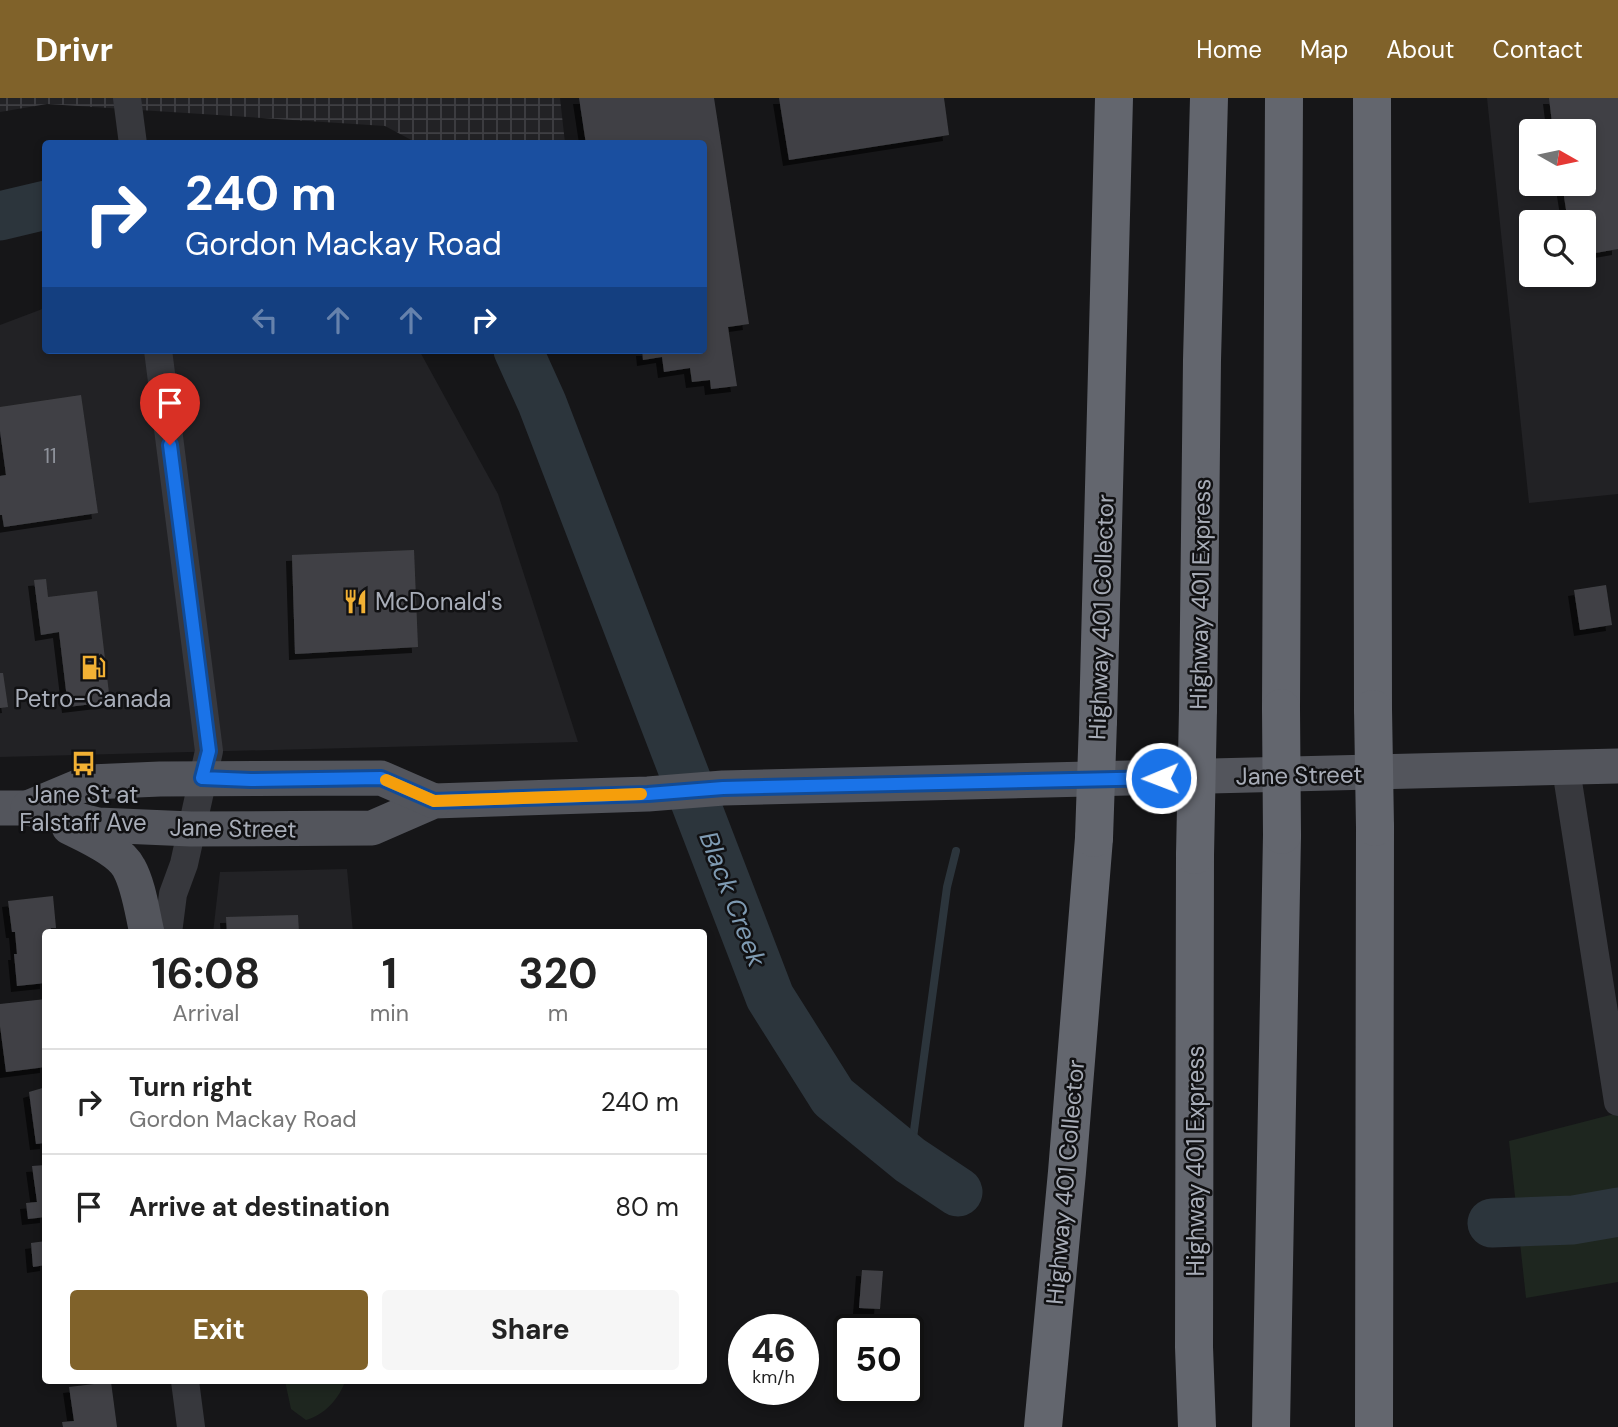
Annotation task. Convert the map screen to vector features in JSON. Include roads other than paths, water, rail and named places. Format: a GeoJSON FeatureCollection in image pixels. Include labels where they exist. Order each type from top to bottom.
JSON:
{"type":"FeatureCollection","features":[{"type":"Feature","properties":{"kind":"highway","name":"Highway 401 Collector"},"geometry":{"type":"LineString","coordinates":[[1043,1427],[1094,838],[1114,98]]}},
{"type":"Feature","properties":{"kind":"highway","name":"Highway 401 Express"},"geometry":{"type":"LineString","coordinates":[[1197,1427],[1194,1347],[1195,855],[1202,360],[1209,98]]}},
{"type":"Feature","properties":{"kind":"highway"},"geometry":{"type":"LineString","coordinates":[[1271,1427],[1282,835],[1284,98]]}},
{"type":"Feature","properties":{"kind":"highway"},"geometry":{"type":"LineString","coordinates":[[1372,98],[1374,1427]]}},
{"type":"Feature","properties":{"kind":"highway"},"geometry":{"type":"LineString","coordinates":[[1181,1427],[1194,1347]]}},
{"type":"Feature","properties":{"kind":"main road","name":"Jane Street"},"geometry":{"type":"LineString","coordinates":[[14,808],[98,825],[191,829],[372,828],[434,801],[648,794],[723,788],[1618,766]]}},
{"type":"Feature","properties":{"kind":"main road","name":"Jane Street"},"geometry":{"type":"LineString","coordinates":[[14,808],[90,782],[202,778],[381,778],[434,801]]}},
{"type":"Feature","properties":{"kind":"main road"},"geometry":{"type":"LineString","coordinates":[[14,808],[99,842],[128,865],[146,929]]}},
{"type":"Feature","properties":{"kind":"street"},"geometry":{"type":"LineString","coordinates":[[127,98],[133,140]]}},
{"type":"Feature","properties":{"kind":"street"},"geometry":{"type":"LineString","coordinates":[[159,354],[209,751],[184,864],[173,894],[169,929]]}},
{"type":"Feature","properties":{"kind":"street"},"geometry":{"type":"LineString","coordinates":[[1566,769],[1618,1102]]}},
{"type":"Feature","properties":{"kind":"street"},"geometry":{"type":"LineString","coordinates":[[185,1384],[191,1427]]}},
{"type":"Feature","properties":{"kind":"waterway","name":"Black Creek"},"geometry":{"type":"LineString","coordinates":[[0,216],[42,206]]}},
{"type":"Feature","properties":{"kind":"waterway","name":"Black Creek"},"geometry":{"type":"LineString","coordinates":[[520,354],[542,403],[770,997],[833,1097],[910,1160],[958,1192]]}},
{"type":"Feature","properties":{"kind":"waterway"},"geometry":{"type":"LineString","coordinates":[[910,1160],[947,887],[956,851]]}},
{"type":"Feature","properties":{"kind":"waterway","name":"Black Creek"},"geometry":{"type":"LineString","coordinates":[[1492,1223],[1573,1220],[1618,1212]]}},
{"type":"Feature","properties":{"kind":"place","name":"McDonald's"},"geometry":{"type":"Point","coordinates":[355,601]}},
{"type":"Feature","properties":{"kind":"place","name":"Petro-Canada"},"geometry":{"type":"Point","coordinates":[93,667]}},
{"type":"Feature","properties":{"kind":"place","name":"Jane St at Falstaff Ave"},"geometry":{"type":"Point","coordinates":[83,763]}}]}
